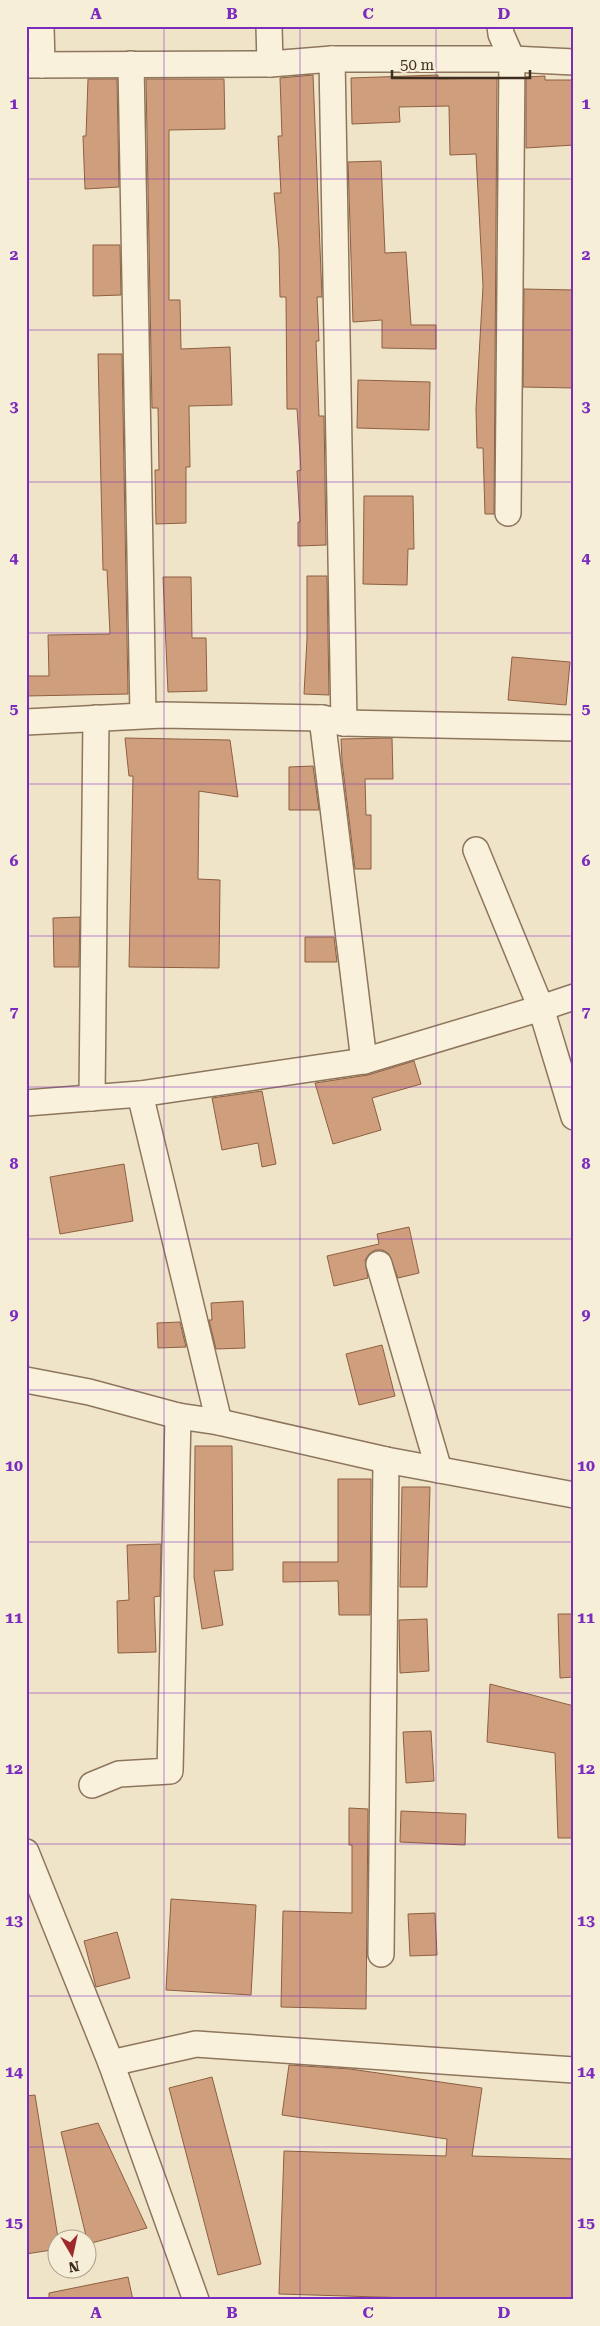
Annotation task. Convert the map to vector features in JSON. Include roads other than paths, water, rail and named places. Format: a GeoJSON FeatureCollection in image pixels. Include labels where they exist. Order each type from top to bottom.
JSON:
{"type":"FeatureCollection","features":[{"type":"Feature","properties":{"kind":"street"},"geometry":{"type":"LineString","coordinates":[[41,26],[34,65],[270,64],[332,58],[574,62]]}},
{"type":"Feature","properties":{"kind":"street"},"geometry":{"type":"LineString","coordinates":[[268,26],[270,64]]}},
{"type":"Feature","properties":{"kind":"street"},"geometry":{"type":"LineString","coordinates":[[500,26],[501,34],[512,60],[508,513]]}},
{"type":"Feature","properties":{"kind":"street"},"geometry":{"type":"LineString","coordinates":[[332,58],[333,720],[364,1061]]}},
{"type":"Feature","properties":{"kind":"street"},"geometry":{"type":"LineString","coordinates":[[132,64],[143,715]]}},
{"type":"Feature","properties":{"kind":"street"},"geometry":{"type":"LineString","coordinates":[[26,722],[143,715],[574,728]]}},
{"type":"Feature","properties":{"kind":"street"},"geometry":{"type":"LineString","coordinates":[[92,1098],[96,718]]}},
{"type":"Feature","properties":{"kind":"street"},"geometry":{"type":"LineString","coordinates":[[476,850],[541,1008],[574,1117]]}},
{"type":"Feature","properties":{"kind":"street"},"geometry":{"type":"LineString","coordinates":[[26,1103],[140,1094],[364,1061],[574,997]]}},
{"type":"Feature","properties":{"kind":"street"},"geometry":{"type":"LineString","coordinates":[[140,1094],[219,1422]]}},
{"type":"Feature","properties":{"kind":"street"},"geometry":{"type":"LineString","coordinates":[[379,1264],[439,1470]]}},
{"type":"Feature","properties":{"kind":"street"},"geometry":{"type":"LineString","coordinates":[[26,1380],[89,1392],[178,1416],[219,1422],[386,1460],[574,1495]]}},
{"type":"Feature","properties":{"kind":"street"},"geometry":{"type":"LineString","coordinates":[[92,1785],[119,1774],[170,1771],[178,1416]]}},
{"type":"Feature","properties":{"kind":"street"},"geometry":{"type":"LineString","coordinates":[[381,1954],[386,1460]]}},
{"type":"Feature","properties":{"kind":"street"},"geometry":{"type":"LineString","coordinates":[[26,1852],[111,2063],[196,2300]]}},
{"type":"Feature","properties":{"kind":"street"},"geometry":{"type":"LineString","coordinates":[[111,2063],[196,2044],[574,2070]]}}]}
